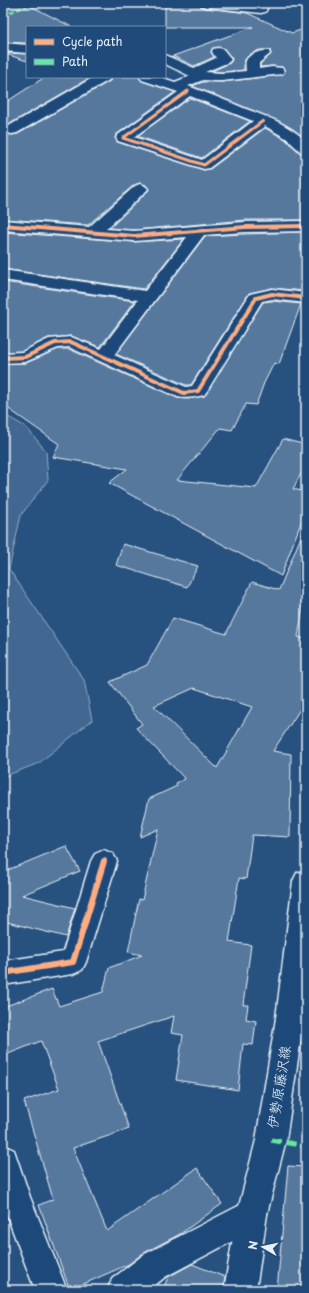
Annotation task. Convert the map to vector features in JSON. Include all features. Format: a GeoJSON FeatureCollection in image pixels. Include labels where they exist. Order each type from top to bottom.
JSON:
{"type":"FeatureCollection","features":[{"type":"Feature","properties":{"kind":"street"},"geometry":{"type":"LineString","coordinates":[[206,3],[261,9]]}},
{"type":"Feature","properties":{"kind":"street"},"geometry":{"type":"LineString","coordinates":[[3,47],[26,49]]}},
{"type":"Feature","properties":{"kind":"street"},"geometry":{"type":"LineString","coordinates":[[174,86],[197,75],[210,64],[224,58],[218,52]]}},
{"type":"Feature","properties":{"kind":"street"},"geometry":{"type":"LineString","coordinates":[[166,59],[197,75],[222,77],[249,65],[252,61],[264,54]]}},
{"type":"Feature","properties":{"kind":"street"},"geometry":{"type":"LineString","coordinates":[[249,65],[277,71]]}},
{"type":"Feature","properties":{"kind":"street"},"geometry":{"type":"LineString","coordinates":[[12,130],[102,78]]}},
{"type":"Feature","properties":{"kind":"street"},"geometry":{"type":"LineString","coordinates":[[149,78],[188,91],[284,130],[306,149]]}},
{"type":"Feature","properties":{"kind":"street"},"geometry":{"type":"LineString","coordinates":[[188,91],[123,138],[204,165],[263,121]]}},
{"type":"Feature","properties":{"kind":"street"},"geometry":{"type":"LineString","coordinates":[[92,233],[140,189]]}},
{"type":"Feature","properties":{"kind":"street"},"geometry":{"type":"LineString","coordinates":[[3,225],[134,236],[245,227],[306,226]]}},
{"type":"Feature","properties":{"kind":"street"},"geometry":{"type":"LineString","coordinates":[[104,357],[199,231]]}},
{"type":"Feature","properties":{"kind":"street"},"geometry":{"type":"LineString","coordinates":[[3,275],[149,297]]}},
{"type":"Feature","properties":{"kind":"street"},"geometry":{"type":"LineString","coordinates":[[3,358],[25,357],[55,342],[71,342],[184,393],[198,391],[256,298],[272,294],[306,298]]}},
{"type":"Feature","properties":{"kind":"street"},"geometry":{"type":"LineString","coordinates":[[3,973],[73,962],[104,861]]}},
{"type":"Feature","properties":{"kind":"street","name":"伊勢原藤沢線"},"geometry":{"type":"LineString","coordinates":[[240,1290],[252,1214],[271,1140],[290,1018],[305,896]]}},
{"type":"Feature","properties":{"kind":"street"},"geometry":{"type":"LineString","coordinates":[[3,1160],[15,1197],[51,1290]]}},
{"type":"Feature","properties":{"kind":"street"},"geometry":{"type":"LineString","coordinates":[[123,1290],[154,1266],[252,1214]]}},
{"type":"Feature","properties":{"kind":"shaded area"},"geometry":{"type":"Polygon","coordinates":[[[3,414],[26,427],[46,451],[48,480],[21,515],[9,569],[84,680],[92,720],[39,763],[3,777],[3,414]]]}},
{"type":"Feature","properties":{"kind":"building"},"geometry":{"type":"Polygon","coordinates":[[[3,3],[25,3],[70,26],[26,26],[26,43],[3,42],[3,3]]]}},
{"type":"Feature","properties":{"kind":"building"},"geometry":{"type":"Polygon","coordinates":[[[165,3],[199,3],[201,7],[247,13],[292,33],[306,28],[306,139],[279,121],[192,86],[203,82],[222,82],[282,75],[285,70],[282,67],[260,67],[260,64],[271,54],[270,50],[259,50],[249,55],[244,61],[244,70],[222,72],[212,71],[230,63],[232,60],[223,48],[213,48],[211,52],[214,57],[194,66],[173,56],[253,27],[165,26],[165,3]]]}},
{"type":"Feature","properties":{"kind":"building"},"geometry":{"type":"Polygon","coordinates":[[[3,53],[26,54],[26,61],[3,53]]]}},
{"type":"Feature","properties":{"kind":"building"},"geometry":{"type":"Polygon","coordinates":[[[43,78],[89,78],[6,126],[4,129],[6,134],[18,134],[110,81],[112,78],[140,78],[142,81],[175,92],[117,134],[115,137],[117,142],[204,170],[210,169],[265,128],[285,139],[300,153],[306,154],[306,220],[245,220],[134,230],[110,228],[149,190],[146,185],[141,183],[134,185],[88,225],[3,219],[3,104],[43,78]]]}},
{"type":"Feature","properties":{"kind":"building"},"geometry":{"type":"Polygon","coordinates":[[[190,98],[250,121],[202,158],[137,136],[190,98]]]}},
{"type":"Feature","properties":{"kind":"building"},"geometry":{"type":"Polygon","coordinates":[[[3,232],[134,242],[184,239],[144,289],[3,269],[3,232]]]}},
{"type":"Feature","properties":{"kind":"building"},"geometry":{"type":"Polygon","coordinates":[[[306,232],[305,291],[272,288],[249,293],[191,385],[186,385],[116,354],[205,236],[306,232]]]}},
{"type":"Feature","properties":{"kind":"building"},"geometry":{"type":"Polygon","coordinates":[[[3,282],[135,301],[100,347],[71,336],[48,338],[22,351],[3,352],[3,282]]]}},
{"type":"Feature","properties":{"kind":"building"},"geometry":{"type":"Polygon","coordinates":[[[272,301],[301,304],[279,364],[274,363],[264,383],[256,405],[246,404],[232,430],[220,428],[177,480],[256,488],[283,439],[306,445],[306,464],[293,489],[306,492],[306,509],[281,576],[109,483],[127,469],[53,457],[59,444],[3,405],[3,364],[26,363],[58,349],[69,349],[177,398],[188,399],[204,396],[263,302],[272,301]]]}},
{"type":"Feature","properties":{"kind":"building"},"geometry":{"type":"Polygon","coordinates":[[[305,527],[306,591],[298,637],[306,639],[306,700],[273,751],[291,754],[290,837],[252,835],[246,879],[239,878],[229,942],[251,945],[243,1005],[248,1005],[246,1019],[256,1021],[253,1045],[243,1044],[238,1090],[176,1080],[183,1035],[171,1033],[174,1016],[98,1041],[129,1129],[73,1148],[107,1231],[197,1168],[222,1204],[180,1234],[142,1254],[129,1264],[70,1290],[39,1205],[53,1199],[24,1101],[59,1089],[41,1041],[3,1056],[3,1007],[52,989],[59,1006],[103,992],[109,968],[142,955],[128,952],[139,899],[142,900],[158,829],[140,837],[149,799],[177,786],[176,783],[185,779],[136,728],[142,724],[110,682],[147,665],[173,618],[226,634],[252,582],[279,590],[305,527]],[[194,688],[154,706],[217,768],[252,707],[194,688]]]}},
{"type":"Feature","properties":{"kind":"building"},"geometry":{"type":"Polygon","coordinates":[[[123,544],[198,566],[187,587],[116,565],[123,544]]]}},
{"type":"Feature","properties":{"kind":"building"},"geometry":{"type":"Polygon","coordinates":[[[66,846],[80,871],[22,895],[75,908],[66,937],[3,921],[3,872],[66,846]]]}},
{"type":"Feature","properties":{"kind":"building"},"geometry":{"type":"Polygon","coordinates":[[[288,1166],[306,1167],[306,1290],[277,1290],[288,1166]]]}},
{"type":"Feature","properties":{"kind":"building"},"geometry":{"type":"Polygon","coordinates":[[[192,1264],[225,1277],[223,1290],[163,1290],[168,1277],[192,1264]]]}},
{"type":"Feature","properties":{"kind":"marked path"},"geometry":{"type":"LineString","coordinates":[[3,15],[34,3]]}},
{"type":"Feature","properties":{"kind":"marked path"},"geometry":{"type":"LineString","coordinates":[[3,407],[10,410]]}},
{"type":"Feature","properties":{"kind":"marked path"},"geometry":{"type":"LineString","coordinates":[[271,1140],[306,1146]]}},
{"type":"Feature","properties":{"kind":"cycle path"},"geometry":{"type":"LineString","coordinates":[[188,91],[123,138],[204,165],[263,121]]}},
{"type":"Feature","properties":{"kind":"cycle path"},"geometry":{"type":"LineString","coordinates":[[3,225],[134,236],[245,227],[306,226]]}},
{"type":"Feature","properties":{"kind":"cycle path"},"geometry":{"type":"LineString","coordinates":[[3,358],[25,357],[55,343],[71,342],[184,393],[198,391],[256,298],[272,294],[306,298]]}},
{"type":"Feature","properties":{"kind":"cycle path"},"geometry":{"type":"LineString","coordinates":[[3,973],[73,962],[104,861]]}}]}
